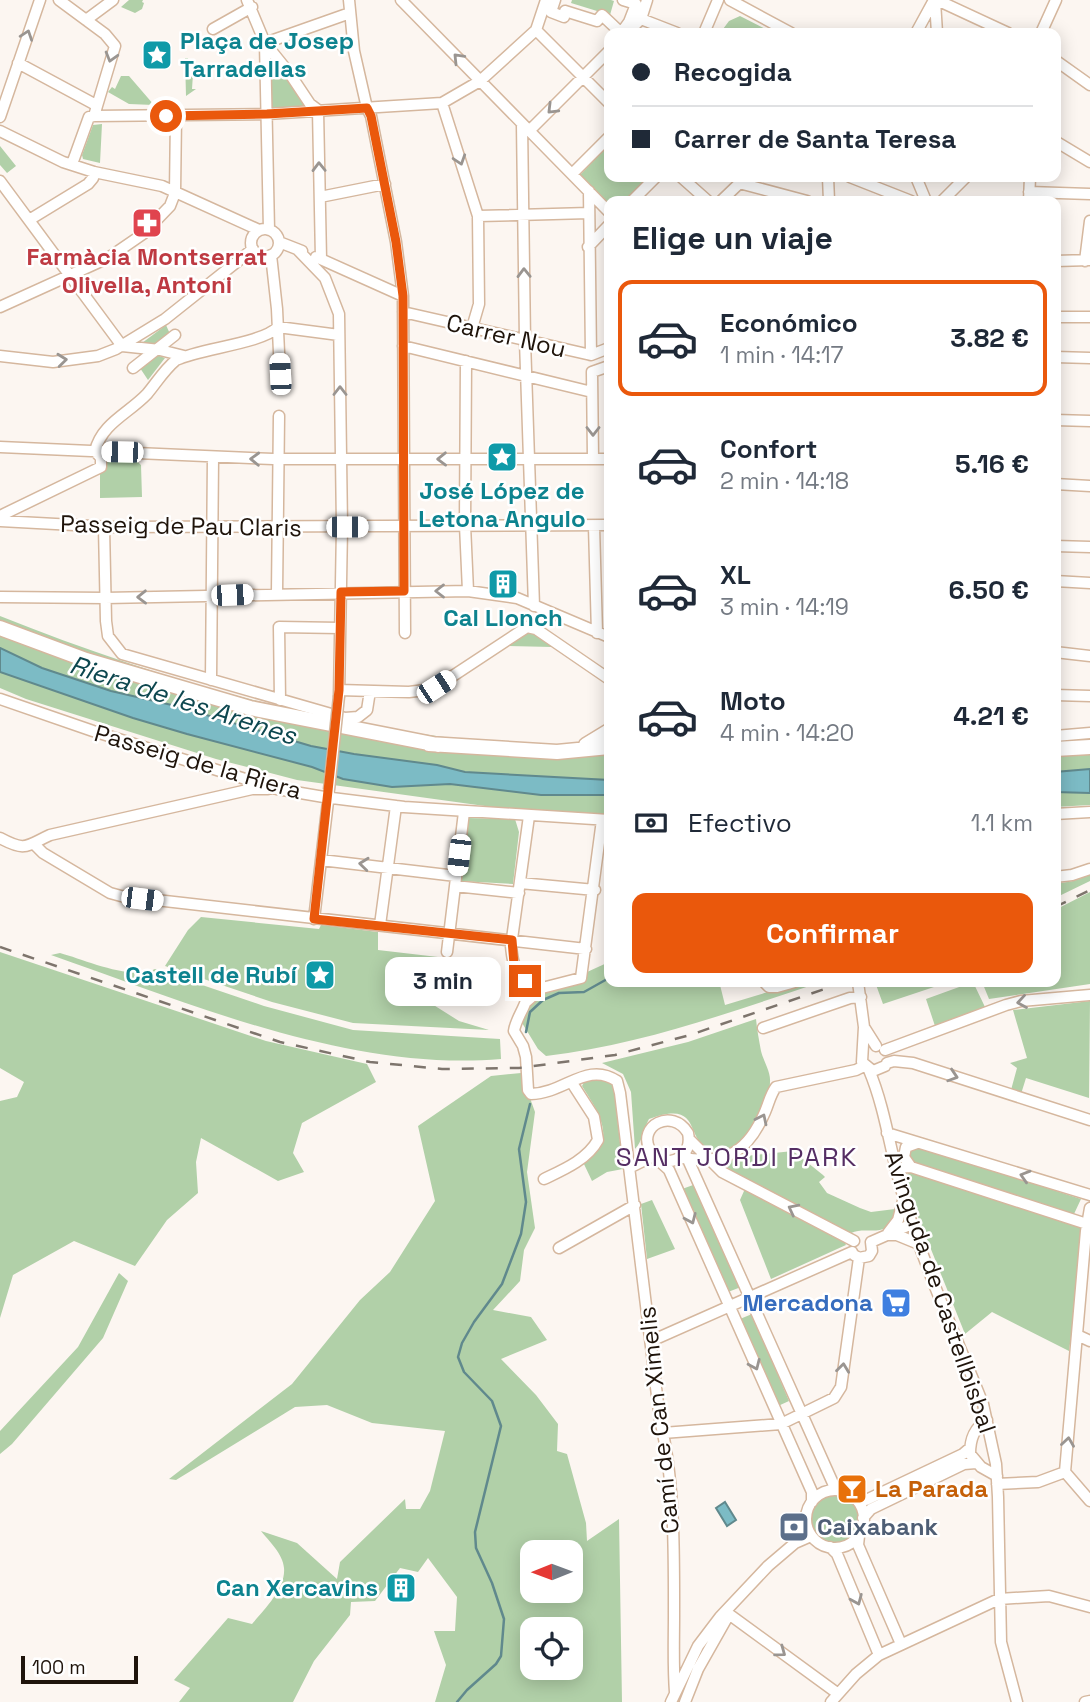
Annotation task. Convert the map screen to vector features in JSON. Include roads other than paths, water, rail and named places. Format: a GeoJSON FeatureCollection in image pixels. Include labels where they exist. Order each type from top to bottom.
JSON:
{"type":"FeatureCollection","features":[{"type":"Feature","properties":{"kind":"main road"},"geometry":{"type":"LineString","coordinates":[[0,628],[86,660],[250,708],[285,721],[349,736],[536,751],[604,748]]}},
{"type":"Feature","properties":{"kind":"main road"},"geometry":{"type":"LineString","coordinates":[[575,751],[604,734]]}},
{"type":"Feature","properties":{"kind":"main road"},"geometry":{"type":"LineString","coordinates":[[1061,749],[1090,747]]}},
{"type":"Feature","properties":{"kind":"street"},"geometry":{"type":"LineString","coordinates":[[0,117],[40,0]]}},
{"type":"Feature","properties":{"kind":"street"},"geometry":{"type":"LineString","coordinates":[[59,0],[105,34],[115,46],[95,110],[89,117],[72,164]]}},
{"type":"Feature","properties":{"kind":"street"},"geometry":{"type":"LineString","coordinates":[[86,20],[113,0]]}},
{"type":"Feature","properties":{"kind":"street"},"geometry":{"type":"LineString","coordinates":[[349,0],[354,51],[371,116],[396,242],[403,296],[405,633]]}},
{"type":"Feature","properties":{"kind":"street"},"geometry":{"type":"LineString","coordinates":[[401,0],[604,207]]}},
{"type":"Feature","properties":{"kind":"street"},"geometry":{"type":"LineString","coordinates":[[18,63],[95,110],[176,116],[267,114],[442,103],[480,81],[536,30],[546,0]]}},
{"type":"Feature","properties":{"kind":"street"},"geometry":{"type":"LineString","coordinates":[[555,0],[551,12],[564,17],[565,11],[597,20],[602,15],[616,28]]}},
{"type":"Feature","properties":{"kind":"street"},"geometry":{"type":"LineString","coordinates":[[623,0],[636,4],[625,28]]}},
{"type":"Feature","properties":{"kind":"street"},"geometry":{"type":"LineString","coordinates":[[632,28],[641,19],[647,0]]}},
{"type":"Feature","properties":{"kind":"street"},"geometry":{"type":"LineString","coordinates":[[706,28],[718,0]]}},
{"type":"Feature","properties":{"kind":"street"},"geometry":{"type":"LineString","coordinates":[[730,0],[782,28]]}},
{"type":"Feature","properties":{"kind":"street"},"geometry":{"type":"LineString","coordinates":[[935,0],[961,5],[1000,28]]}},
{"type":"Feature","properties":{"kind":"street"},"geometry":{"type":"LineString","coordinates":[[919,28],[935,0]]}},
{"type":"Feature","properties":{"kind":"street"},"geometry":{"type":"LineString","coordinates":[[935,0],[937,28]]}},
{"type":"Feature","properties":{"kind":"street"},"geometry":{"type":"LineString","coordinates":[[1043,28],[1056,0]]}},
{"type":"Feature","properties":{"kind":"street"},"geometry":{"type":"LineString","coordinates":[[213,29],[250,4],[265,43],[310,104],[318,110]]}},
{"type":"Feature","properties":{"kind":"street"},"geometry":{"type":"LineString","coordinates":[[265,43],[350,13]]}},
{"type":"Feature","properties":{"kind":"street"},"geometry":{"type":"LineString","coordinates":[[641,19],[664,28]]}},
{"type":"Feature","properties":{"kind":"street"},"geometry":{"type":"LineString","coordinates":[[536,30],[604,98]]}},
{"type":"Feature","properties":{"kind":"street"},"geometry":{"type":"LineString","coordinates":[[0,356],[52,362],[98,356],[122,346],[165,319],[253,249],[261,232],[267,114],[265,43]]}},
{"type":"Feature","properties":{"kind":"street"},"geometry":{"type":"LineString","coordinates":[[534,606],[522,214],[526,128],[604,56]]}},
{"type":"Feature","properties":{"kind":"street"},"geometry":{"type":"LineString","coordinates":[[1061,64],[1090,85]]}},
{"type":"Feature","properties":{"kind":"street"},"geometry":{"type":"LineString","coordinates":[[442,103],[478,216],[479,304],[472,328]]}},
{"type":"Feature","properties":{"kind":"street"},"geometry":{"type":"LineString","coordinates":[[318,110],[321,259]]}},
{"type":"Feature","properties":{"kind":"street"},"geometry":{"type":"LineString","coordinates":[[0,307],[108,258],[143,234],[170,206],[175,193],[176,116]]}},
{"type":"Feature","properties":{"kind":"street"},"geometry":{"type":"LineString","coordinates":[[0,131],[72,164],[94,172],[162,186],[261,232],[276,234],[279,242],[276,251],[271,255],[260,255],[253,249]]}},
{"type":"Feature","properties":{"kind":"street"},"geometry":{"type":"LineString","coordinates":[[573,173],[604,141]]}},
{"type":"Feature","properties":{"kind":"street"},"geometry":{"type":"LineString","coordinates":[[1061,145],[1090,162]]}},
{"type":"Feature","properties":{"kind":"street"},"geometry":{"type":"LineString","coordinates":[[29,220],[88,184],[94,172]]}},
{"type":"Feature","properties":{"kind":"street"},"geometry":{"type":"LineString","coordinates":[[0,181],[122,346],[157,349],[184,356]]}},
{"type":"Feature","properties":{"kind":"street"},"geometry":{"type":"LineString","coordinates":[[637,196],[651,182]]}},
{"type":"Feature","properties":{"kind":"street"},"geometry":{"type":"LineString","coordinates":[[687,182],[702,196]]}},
{"type":"Feature","properties":{"kind":"street"},"geometry":{"type":"LineString","coordinates":[[727,196],[740,182]]}},
{"type":"Feature","properties":{"kind":"street"},"geometry":{"type":"LineString","coordinates":[[748,182],[792,196]]}},
{"type":"Feature","properties":{"kind":"street"},"geometry":{"type":"LineString","coordinates":[[863,182],[898,196]]}},
{"type":"Feature","properties":{"kind":"street"},"geometry":{"type":"LineString","coordinates":[[947,196],[961,182]]}},
{"type":"Feature","properties":{"kind":"street"},"geometry":{"type":"LineString","coordinates":[[320,197],[384,184]]}},
{"type":"Feature","properties":{"kind":"street"},"geometry":{"type":"LineString","coordinates":[[589,191],[591,355]]}},
{"type":"Feature","properties":{"kind":"street"},"geometry":{"type":"LineString","coordinates":[[1049,196],[1090,194]]}},
{"type":"Feature","properties":{"kind":"street"},"geometry":{"type":"LineString","coordinates":[[478,216],[589,213]]}},
{"type":"Feature","properties":{"kind":"street"},"geometry":{"type":"LineString","coordinates":[[1061,261],[1087,260],[1090,221]]}},
{"type":"Feature","properties":{"kind":"street"},"geometry":{"type":"LineString","coordinates":[[588,247],[604,230]]}},
{"type":"Feature","properties":{"kind":"street"},"geometry":{"type":"LineString","coordinates":[[279,242],[403,296]]}},
{"type":"Feature","properties":{"kind":"street"},"geometry":{"type":"LineString","coordinates":[[297,249],[325,278],[339,314],[342,527],[339,693],[314,919]]}},
{"type":"Feature","properties":{"kind":"street"},"geometry":{"type":"LineString","coordinates":[[271,255],[280,374]]}},
{"type":"Feature","properties":{"kind":"street","name":"Carrer Nou"},"geometry":{"type":"LineString","coordinates":[[403,312],[591,355],[604,350]]}},
{"type":"Feature","properties":{"kind":"street"},"geometry":{"type":"LineString","coordinates":[[1061,317],[1090,317]]}},
{"type":"Feature","properties":{"kind":"street"},"geometry":{"type":"LineString","coordinates":[[278,327],[339,335]]}},
{"type":"Feature","properties":{"kind":"street"},"geometry":{"type":"LineString","coordinates":[[95,452],[105,429],[145,396],[167,368],[184,356],[273,332],[278,327]]}},
{"type":"Feature","properties":{"kind":"street"},"geometry":{"type":"LineString","coordinates":[[133,368],[176,335]]}},
{"type":"Feature","properties":{"kind":"street"},"geometry":{"type":"LineString","coordinates":[[403,346],[592,391]]}},
{"type":"Feature","properties":{"kind":"street"},"geometry":{"type":"LineString","coordinates":[[1061,357],[1090,358]]}},
{"type":"Feature","properties":{"kind":"street"},"geometry":{"type":"LineString","coordinates":[[466,361],[465,525],[468,591]]}},
{"type":"Feature","properties":{"kind":"street"},"geometry":{"type":"LineString","coordinates":[[593,459],[592,372],[604,368]]}},
{"type":"Feature","properties":{"kind":"street"},"geometry":{"type":"LineString","coordinates":[[277,593],[279,416]]}},
{"type":"Feature","properties":{"kind":"street"},"geometry":{"type":"LineString","coordinates":[[1061,420],[1090,421]]}},
{"type":"Feature","properties":{"kind":"street"},"geometry":{"type":"LineString","coordinates":[[0,447],[278,459],[604,459]]}},
{"type":"Feature","properties":{"kind":"street"},"geometry":{"type":"LineString","coordinates":[[0,518],[101,467],[102,458],[95,452]]}},
{"type":"Feature","properties":{"kind":"street"},"geometry":{"type":"LineString","coordinates":[[211,680],[213,457]]}},
{"type":"Feature","properties":{"kind":"street"},"geometry":{"type":"LineString","coordinates":[[1061,484],[1090,486]]}},
{"type":"Feature","properties":{"kind":"street","name":"Passeig de Pau Claris"},"geometry":{"type":"LineString","coordinates":[[0,518],[104,527],[604,526]]}},
{"type":"Feature","properties":{"kind":"street"},"geometry":{"type":"LineString","coordinates":[[594,526],[597,633]]}},
{"type":"Feature","properties":{"kind":"street"},"geometry":{"type":"LineString","coordinates":[[104,527],[108,636],[122,654],[345,718],[358,717],[367,710],[370,691]]}},
{"type":"Feature","properties":{"kind":"street"},"geometry":{"type":"LineString","coordinates":[[1061,546],[1090,547]]}},
{"type":"Feature","properties":{"kind":"street"},"geometry":{"type":"LineString","coordinates":[[1061,581],[1090,583]]}},
{"type":"Feature","properties":{"kind":"street"},"geometry":{"type":"LineString","coordinates":[[0,597],[105,598],[468,591],[517,598],[604,635]]}},
{"type":"Feature","properties":{"kind":"street"},"geometry":{"type":"LineString","coordinates":[[544,634],[554,614]]}},
{"type":"Feature","properties":{"kind":"street"},"geometry":{"type":"LineString","coordinates":[[280,700],[279,627],[340,628]]}},
{"type":"Feature","properties":{"kind":"street"},"geometry":{"type":"LineString","coordinates":[[339,693],[433,689],[527,627],[544,634],[604,676]]}},
{"type":"Feature","properties":{"kind":"street"},"geometry":{"type":"LineString","coordinates":[[1061,653],[1090,656]]}},
{"type":"Feature","properties":{"kind":"street"},"geometry":{"type":"LineString","coordinates":[[1061,695],[1090,696]]}},
{"type":"Feature","properties":{"kind":"street","name":"Passeig de la Riera"},"geometry":{"type":"LineString","coordinates":[[0,698],[80,727],[277,789],[329,794],[396,806],[604,820]]}},
{"type":"Feature","properties":{"kind":"street"},"geometry":{"type":"LineString","coordinates":[[1061,735],[1090,733]]}},
{"type":"Feature","properties":{"kind":"street"},"geometry":{"type":"LineString","coordinates":[[238,775],[244,780],[242,791]]}},
{"type":"Feature","properties":{"kind":"street"},"geometry":{"type":"LineString","coordinates":[[0,838],[22,847],[50,835],[242,791],[277,789]]}},
{"type":"Feature","properties":{"kind":"street"},"geometry":{"type":"LineString","coordinates":[[380,925],[396,806]]}},
{"type":"Feature","properties":{"kind":"street"},"geometry":{"type":"LineString","coordinates":[[447,952],[464,812]]}},
{"type":"Feature","properties":{"kind":"street"},"geometry":{"type":"LineString","coordinates":[[1061,814],[1090,812]]}},
{"type":"Feature","properties":{"kind":"street"},"geometry":{"type":"LineString","coordinates":[[524,1005],[527,985],[512,955],[512,940],[528,816]]}},
{"type":"Feature","properties":{"kind":"street"},"geometry":{"type":"LineString","coordinates":[[524,1005],[536,992],[554,984],[581,978],[604,833]]}},
{"type":"Feature","properties":{"kind":"street"},"geometry":{"type":"LineString","coordinates":[[34,844],[43,853],[116,895],[586,948]]}},
{"type":"Feature","properties":{"kind":"street"},"geometry":{"type":"LineString","coordinates":[[321,860],[388,867],[455,881],[519,888],[595,890]]}},
{"type":"Feature","properties":{"kind":"street"},"geometry":{"type":"LineString","coordinates":[[1061,876],[1090,869]]}},
{"type":"Feature","properties":{"kind":"street"},"geometry":{"type":"LineString","coordinates":[[519,973],[537,982],[554,984]]}},
{"type":"Feature","properties":{"kind":"street"},"geometry":{"type":"LineString","coordinates":[[860,989],[864,1027],[862,1057],[867,1068]]}},
{"type":"Feature","properties":{"kind":"street"},"geometry":{"type":"LineString","coordinates":[[763,1028],[850,998],[860,989]]}},
{"type":"Feature","properties":{"kind":"street"},"geometry":{"type":"LineString","coordinates":[[863,1053],[867,1048],[880,1048],[1006,1005],[1090,995]]}},
{"type":"Feature","properties":{"kind":"street","name":"Camí de Can Ximelis"},"geometry":{"type":"LineString","coordinates":[[524,1005],[515,1021],[514,1031],[523,1045],[528,1090],[531,1094],[544,1093],[590,1073],[608,1074],[617,1081],[635,1205],[672,1520],[674,1698]]}},
{"type":"Feature","properties":{"kind":"street"},"geometry":{"type":"LineString","coordinates":[[864,1027],[880,1048],[886,1065],[877,1090]]}},
{"type":"Feature","properties":{"kind":"street"},"geometry":{"type":"LineString","coordinates":[[629,1168],[656,1158],[670,1162],[685,1157],[710,1160],[724,1158],[750,1140],[776,1087],[867,1068],[878,1071],[894,1061],[913,1063],[1090,1120]]}},
{"type":"Feature","properties":{"kind":"street","name":"Avinguda de Castellbisbal"},"geometry":{"type":"LineString","coordinates":[[867,1068],[877,1090],[903,1198],[987,1420],[997,1480],[1001,1642],[1017,1702]]}},
{"type":"Feature","properties":{"kind":"street"},"geometry":{"type":"LineString","coordinates":[[544,1179],[571,1165],[592,1149],[598,1140],[594,1117],[572,1083]]}},
{"type":"Feature","properties":{"kind":"street"},"geometry":{"type":"LineString","coordinates":[[663,1433],[781,1424],[839,1393],[855,1251],[862,1237],[871,1242],[873,1248],[866,1258],[855,1251],[722,1172],[689,1139],[679,1122],[666,1120],[654,1125],[648,1137],[649,1150],[669,1170],[729,1307],[781,1424],[812,1492],[812,1502]]}},
{"type":"Feature","properties":{"kind":"street"},"geometry":{"type":"LineString","coordinates":[[887,1133],[1090,1195]]}},
{"type":"Feature","properties":{"kind":"street"},"geometry":{"type":"LineString","coordinates":[[689,1139],[685,1157],[836,1490]]}},
{"type":"Feature","properties":{"kind":"street"},"geometry":{"type":"LineString","coordinates":[[911,1167],[904,1157],[906,1147],[917,1143]]}},
{"type":"Feature","properties":{"kind":"street"},"geometry":{"type":"LineString","coordinates":[[722,1172],[720,1165],[724,1158]]}},
{"type":"Feature","properties":{"kind":"street"},"geometry":{"type":"LineString","coordinates":[[895,1168],[911,1167],[1088,1224]]}},
{"type":"Feature","properties":{"kind":"street"},"geometry":{"type":"LineString","coordinates":[[886,1234],[898,1220],[903,1198]]}},
{"type":"Feature","properties":{"kind":"street"},"geometry":{"type":"LineString","coordinates":[[559,1248],[635,1205]]}},
{"type":"Feature","properties":{"kind":"street"},"geometry":{"type":"LineString","coordinates":[[1090,1208],[1065,1472],[1090,1501]]}},
{"type":"Feature","properties":{"kind":"street"},"geometry":{"type":"LineString","coordinates":[[871,1242],[912,1224]]}},
{"type":"Feature","properties":{"kind":"street"},"geometry":{"type":"LineString","coordinates":[[886,1234],[897,1235],[919,1244]]}},
{"type":"Feature","properties":{"kind":"street"},"geometry":{"type":"LineString","coordinates":[[650,1341],[855,1251]]}},
{"type":"Feature","properties":{"kind":"street"},"geometry":{"type":"LineString","coordinates":[[1077,1335],[1090,1341]]}},
{"type":"Feature","properties":{"kind":"street"},"geometry":{"type":"LineString","coordinates":[[987,1420],[978,1426],[973,1434],[970,1454],[976,1463],[997,1480],[1038,1482],[1065,1472]]}},
{"type":"Feature","properties":{"kind":"street"},"geometry":{"type":"LineString","coordinates":[[806,1539],[807,1510],[812,1502],[827,1490],[836,1490],[856,1499],[866,1500],[964,1454],[970,1448]]}},
{"type":"Feature","properties":{"kind":"street"},"geometry":{"type":"LineString","coordinates":[[863,1518],[871,1509],[883,1503],[964,1464],[976,1463]]}},
{"type":"Feature","properties":{"kind":"street"},"geometry":{"type":"LineString","coordinates":[[856,1499],[863,1518],[858,1545],[901,1644]]}},
{"type":"Feature","properties":{"kind":"street"},"geometry":{"type":"LineString","coordinates":[[674,1698],[695,1650],[768,1566],[795,1543],[806,1539],[830,1547],[845,1546],[859,1536]]}},
{"type":"Feature","properties":{"kind":"street"},"geometry":{"type":"LineString","coordinates":[[830,1547],[837,1554],[879,1655]]}},
{"type":"Feature","properties":{"kind":"street"},"geometry":{"type":"LineString","coordinates":[[727,1613],[834,1697],[879,1655],[999,1599],[1029,1595],[1049,1596],[1090,1607]]}},
{"type":"Feature","properties":{"kind":"street"},"geometry":{"type":"LineString","coordinates":[[685,1702],[700,1665],[727,1613]]}},
{"type":"Feature","properties":{"kind":"street"},"geometry":{"type":"LineString","coordinates":[[674,1635],[682,1647],[695,1650],[702,1657],[700,1665]]}},
{"type":"Feature","properties":{"kind":"water"},"geometry":{"type":"Polygon","coordinates":[[[0,648],[42,668],[111,691],[176,706],[311,746],[437,765],[465,772],[604,780],[604,795],[541,795],[450,784],[392,787],[343,779],[312,767],[133,718],[0,672],[0,648]]]}},
{"type":"Feature","properties":{"kind":"water"},"geometry":{"type":"Polygon","coordinates":[[[1090,769],[1090,793],[1061,792],[1061,771],[1090,769]]]}},
{"type":"Feature","properties":{"kind":"water"},"geometry":{"type":"Polygon","coordinates":[[[725,1502],[736,1520],[727,1526],[716,1508],[725,1502]]]}},
{"type":"Feature","properties":{"kind":"waterway"},"geometry":{"type":"LineString","coordinates":[[526,1032],[530,1012],[543,1000],[559,993],[584,992],[604,981]]}},
{"type":"Feature","properties":{"kind":"waterway"},"geometry":{"type":"LineString","coordinates":[[457,1702],[501,1656],[504,1619],[476,1548],[475,1532],[501,1426],[492,1401],[464,1372],[458,1357],[462,1343],[474,1322],[502,1284],[521,1234],[526,1202],[519,1149],[530,1104]]}},
{"type":"Feature","properties":{"kind":"railway"},"geometry":{"type":"LineString","coordinates":[[1061,904],[1090,890]]}},
{"type":"Feature","properties":{"kind":"railway"},"geometry":{"type":"LineString","coordinates":[[0,947],[280,1042],[370,1062],[442,1069],[519,1068],[615,1055],[690,1035],[830,987]]}},
{"type":"Feature","properties":{"kind":"place","name":"Plaça de Josep Tarradellas"},"geometry":{"type":"Point","coordinates":[157,55]}},
{"type":"Feature","properties":{"kind":"place","name":"Farmàcia Montserrat Olivella, Antoni"},"geometry":{"type":"Point","coordinates":[147,223]}},
{"type":"Feature","properties":{"kind":"place","name":"José López de Letona Angulo"},"geometry":{"type":"Point","coordinates":[502,457]}},
{"type":"Feature","properties":{"kind":"place","name":"Cal Llonch"},"geometry":{"type":"Point","coordinates":[503,584]}},
{"type":"Feature","properties":{"kind":"place","name":"Castell de Rubí"},"geometry":{"type":"Point","coordinates":[320,975]}},
{"type":"Feature","properties":{"kind":"place","name":"Mercadona"},"geometry":{"type":"Point","coordinates":[896,1303]}},
{"type":"Feature","properties":{"kind":"place","name":"La Parada"},"geometry":{"type":"Point","coordinates":[852,1489]}},
{"type":"Feature","properties":{"kind":"place","name":"Caixabank"},"geometry":{"type":"Point","coordinates":[794,1527]}},
{"type":"Feature","properties":{"kind":"place","name":"Can Xercavins"},"geometry":{"type":"Point","coordinates":[401,1588]}},
{"type":"Feature","properties":{"kind":"district","name":"SANT JORDI PARK"},"geometry":{"type":"Point","coordinates":[737,1157]}},
{"type":"Feature","properties":{"kind":"water label","name":"Riera de les Arenes"},"geometry":{"type":"Point","coordinates":[183,700]}}]}
